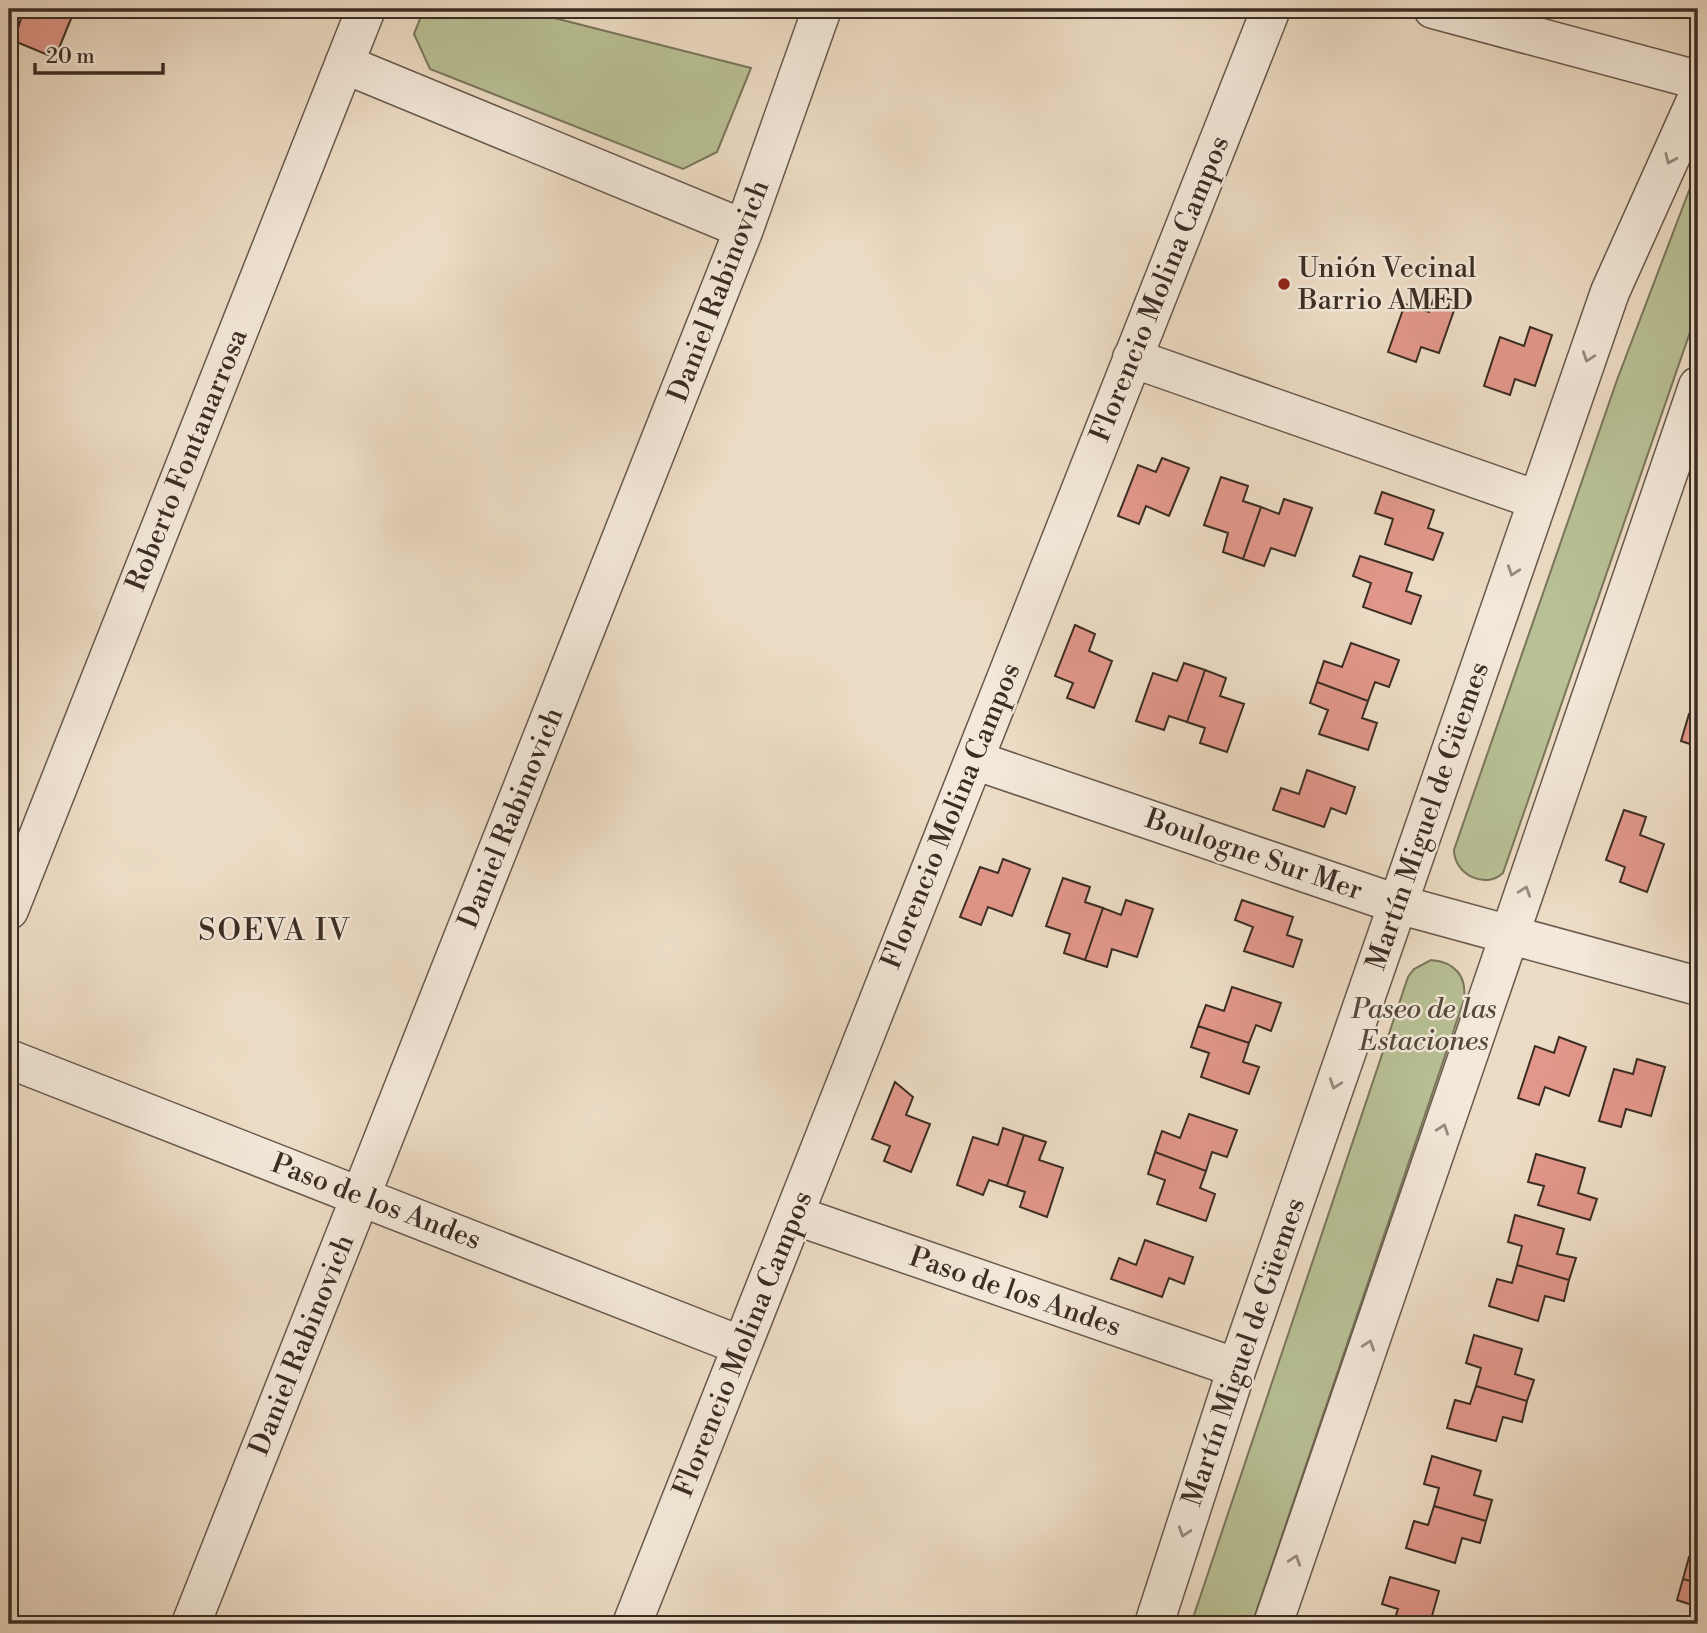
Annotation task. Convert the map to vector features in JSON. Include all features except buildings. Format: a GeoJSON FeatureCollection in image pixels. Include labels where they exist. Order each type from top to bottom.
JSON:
{"type":"FeatureCollection","features":[{"type":"Feature","properties":{"kind":"street","name":"Roberto Fontanarrosa"},"geometry":{"type":"LineString","coordinates":[[9,910],[366,9]]}},
{"type":"Feature","properties":{"kind":"street","name":"Daniel Rabinovich"},"geometry":{"type":"LineString","coordinates":[[191,1624],[744,229],[822,9]]}},
{"type":"Feature","properties":{"kind":"street","name":"Florencio Molina Campos"},"geometry":{"type":"LineString","coordinates":[[632,1624],[1271,9]]}},
{"type":"Feature","properties":{"kind":"street"},"geometry":{"type":"LineString","coordinates":[[1433,9],[1698,80]]}},
{"type":"Feature","properties":{"kind":"street"},"geometry":{"type":"LineString","coordinates":[[344,64],[744,229]]}},
{"type":"Feature","properties":{"kind":"street","name":"Martín Miguel de Güemes"},"geometry":{"type":"LineString","coordinates":[[1154,1624],[1237,1367],[1610,292],[1698,96]]}},
{"type":"Feature","properties":{"kind":"street"},"geometry":{"type":"LineString","coordinates":[[1132,358],[1537,500]]}},
{"type":"Feature","properties":{"kind":"street"},"geometry":{"type":"LineString","coordinates":[[1273,1624],[1698,386]]}},
{"type":"Feature","properties":{"kind":"street","name":"Boulogne Sur Mer"},"geometry":{"type":"LineString","coordinates":[[974,760],[1397,904],[1698,986]]}},
{"type":"Feature","properties":{"kind":"street","name":"Paso de los Andes"},"geometry":{"type":"LineString","coordinates":[[9,1059],[742,1346]]}},
{"type":"Feature","properties":{"kind":"street","name":"Paso de los Andes"},"geometry":{"type":"LineString","coordinates":[[794,1216],[1237,1367]]}},
{"type":"Feature","properties":{"kind":"green space"},"geometry":{"type":"Polygon","coordinates":[[[424,9],[519,9],[751,68],[717,152],[683,169],[430,69],[414,34],[424,9]]]}},
{"type":"Feature","properties":{"kind":"green space"},"geometry":{"type":"Polygon","coordinates":[[[1698,167],[1698,309],[1503,873],[1496,878],[1480,880],[1459,866],[1454,850],[1617,380],[1698,167]]]}},
{"type":"Feature","properties":{"kind":"green space","name":"Paseo de las Estaciones"},"geometry":{"type":"Polygon","coordinates":[[[1431,960],[1447,964],[1458,972],[1463,984],[1464,1000],[1252,1624],[1191,1624],[1408,977],[1414,969],[1431,960]]]}},
{"type":"Feature","properties":{"kind":"place","name":"Unión Vecinal Barrio AMED"},"geometry":{"type":"Point","coordinates":[1284,284]}},
{"type":"Feature","properties":{"kind":"district","name":"SOEVA IV"},"geometry":{"type":"Point","coordinates":[275,931]}}]}
